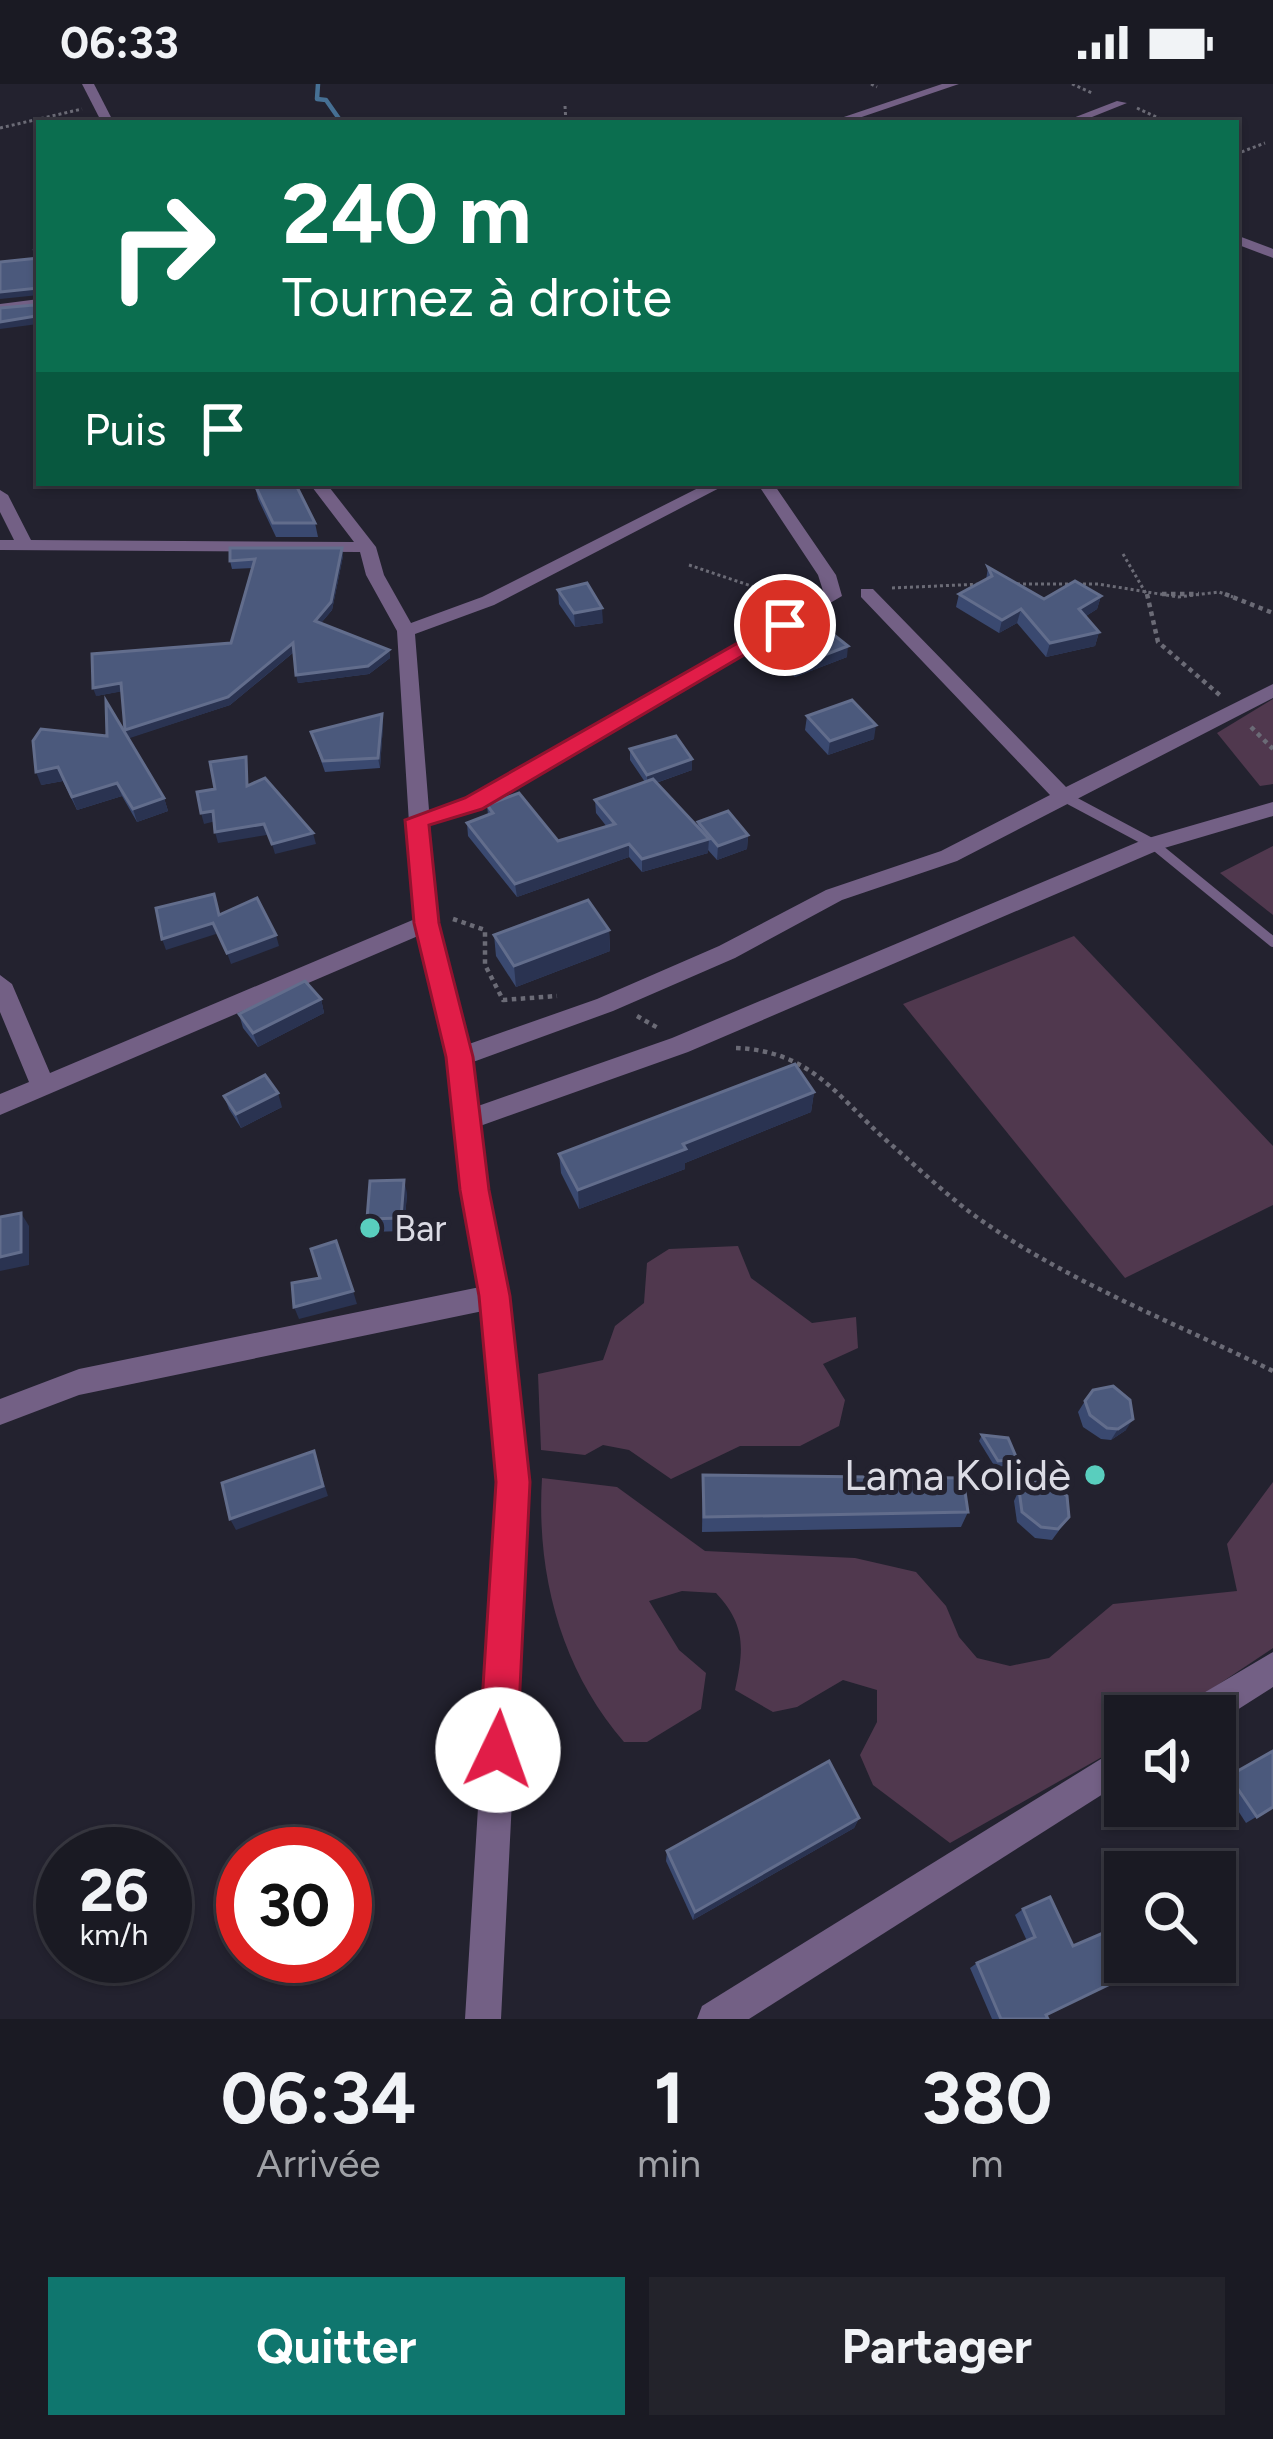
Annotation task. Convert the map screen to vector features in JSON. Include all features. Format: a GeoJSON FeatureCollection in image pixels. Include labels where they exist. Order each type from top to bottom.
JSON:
{"type":"FeatureCollection","features":[{"type":"Feature","properties":{"kind":"street"},"geometry":{"type":"LineString","coordinates":[[88,84],[106,120]]}},
{"type":"Feature","properties":{"kind":"street"},"geometry":{"type":"LineString","coordinates":[[844,120],[953,84]]}},
{"type":"Feature","properties":{"kind":"street"},"geometry":{"type":"LineString","coordinates":[[1074,120],[1121,103]]}},
{"type":"Feature","properties":{"kind":"street"},"geometry":{"type":"LineString","coordinates":[[869,114],[888,120]]}},
{"type":"Feature","properties":{"kind":"street"},"geometry":{"type":"LineString","coordinates":[[1239,240],[1272,253]]}},
{"type":"Feature","properties":{"kind":"street"},"geometry":{"type":"LineString","coordinates":[[0,308],[36,303]]}},
{"type":"Feature","properties":{"kind":"street"},"geometry":{"type":"LineString","coordinates":[[319,486],[368,547],[375,575],[406,632],[427,923],[460,1057],[495,1296],[513,1482],[483,2019]]}},
{"type":"Feature","properties":{"kind":"street"},"geometry":{"type":"LineString","coordinates":[[406,632],[488,601],[715,486]]}},
{"type":"Feature","properties":{"kind":"street"},"geometry":{"type":"LineString","coordinates":[[417,820],[474,804],[833,596],[827,575],[768,486]]}},
{"type":"Feature","properties":{"kind":"street"},"geometry":{"type":"LineString","coordinates":[[0,495],[25,545]]}},
{"type":"Feature","properties":{"kind":"street"},"geometry":{"type":"LineString","coordinates":[[0,545],[368,547]]}},
{"type":"Feature","properties":{"kind":"street"},"geometry":{"type":"LineString","coordinates":[[867,592],[1062,795]]}},
{"type":"Feature","properties":{"kind":"street"},"geometry":{"type":"LineString","coordinates":[[460,1057],[605,1005],[727,952],[834,895],[949,856],[1273,690]]}},
{"type":"Feature","properties":{"kind":"street"},"geometry":{"type":"LineString","coordinates":[[467,1120],[680,1045],[1153,844],[1273,809]]}},
{"type":"Feature","properties":{"kind":"street"},"geometry":{"type":"LineString","coordinates":[[0,1105],[427,923]]}},
{"type":"Feature","properties":{"kind":"street"},"geometry":{"type":"LineString","coordinates":[[0,984],[42,1084]]}},
{"type":"Feature","properties":{"kind":"street"},"geometry":{"type":"LineString","coordinates":[[0,1412],[79,1382],[495,1296]]}},
{"type":"Feature","properties":{"kind":"street"},"geometry":{"type":"LineString","coordinates":[[1230,1695],[1273,1668]]}},
{"type":"Feature","properties":{"kind":"street"},"geometry":{"type":"LineString","coordinates":[[715,2019],[1104,1774]]}},
{"type":"Feature","properties":{"kind":"lane"},"geometry":{"type":"LineString","coordinates":[[1062,795],[1153,844],[1273,942]]}},
{"type":"Feature","properties":{"kind":"path"},"geometry":{"type":"LineString","coordinates":[[871,84],[877,87]]}},
{"type":"Feature","properties":{"kind":"path"},"geometry":{"type":"LineString","coordinates":[[0,128],[98,105]]}},
{"type":"Feature","properties":{"kind":"path"},"geometry":{"type":"LineString","coordinates":[[565,106],[566,120]]}},
{"type":"Feature","properties":{"kind":"path"},"geometry":{"type":"LineString","coordinates":[[1239,153],[1265,143]]}},
{"type":"Feature","properties":{"kind":"path"},"geometry":{"type":"LineString","coordinates":[[1123,554],[1147,594],[1158,642],[1273,749]]}},
{"type":"Feature","properties":{"kind":"path"},"geometry":{"type":"LineString","coordinates":[[689,565],[765,595],[798,600],[833,596]]}},
{"type":"Feature","properties":{"kind":"path"},"geometry":{"type":"LineString","coordinates":[[867,592],[916,583],[992,584]]}},
{"type":"Feature","properties":{"kind":"path"},"geometry":{"type":"LineString","coordinates":[[1014,584],[1098,584],[1147,594],[1219,592],[1273,613]]}},
{"type":"Feature","properties":{"kind":"path"},"geometry":{"type":"LineString","coordinates":[[427,923],[454,919],[485,930],[485,965],[503,1000],[572,994],[632,1013],[680,1045],[761,1049],[820,1073],[883,1137],[973,1214],[1088,1281],[1273,1371]]}},
{"type":"Feature","properties":{"kind":"shaded area"},"geometry":{"type":"Polygon","coordinates":[[[1273,699],[1273,784],[1260,786],[1217,733],[1273,699]]]}},
{"type":"Feature","properties":{"kind":"shaded area"},"geometry":{"type":"Polygon","coordinates":[[[1273,846],[1273,915],[1220,873],[1273,846]]]}},
{"type":"Feature","properties":{"kind":"shaded area"},"geometry":{"type":"Polygon","coordinates":[[[1074,936],[1273,1146],[1273,1205],[1125,1278],[903,1004],[1074,936]]]}},
{"type":"Feature","properties":{"kind":"shaded area"},"geometry":{"type":"Polygon","coordinates":[[[738,1246],[751,1278],[812,1323],[856,1317],[858,1348],[823,1364],[845,1400],[839,1426],[800,1446],[740,1446],[671,1479],[629,1450],[603,1445],[585,1455],[541,1450],[538,1374],[603,1360],[615,1326],[644,1303],[647,1263],[669,1249],[738,1246]]]}},
{"type":"Feature","properties":{"kind":"shaded area"},"geometry":{"type":"Polygon","coordinates":[[[542,1478],[617,1487],[705,1551],[855,1558],[916,1572],[946,1606],[959,1637],[977,1658],[1010,1666],[1049,1658],[1113,1604],[1237,1591],[1227,1544],[1273,1482],[1273,1648],[1202,1695],[1104,1695],[1104,1756],[950,1843],[873,1785],[860,1755],[877,1722],[877,1690],[843,1680],[797,1707],[773,1712],[735,1690],[740,1662],[738,1627],[716,1593],[682,1591],[649,1601],[679,1650],[706,1673],[701,1709],[647,1742],[624,1742],[602,1714],[569,1652],[549,1585],[542,1478]]]}},
{"type":"Feature","properties":{"kind":"building"},"geometry":{"type":"Polygon","coordinates":[[[36,258],[36,288],[0,292],[0,262],[36,258]]]}},
{"type":"Feature","properties":{"kind":"building"},"geometry":{"type":"Polygon","coordinates":[[[34,305],[36,316],[0,322],[0,308],[34,305]]]}},
{"type":"Feature","properties":{"kind":"building"},"geometry":{"type":"Polygon","coordinates":[[[255,486],[296,486],[315,523],[273,523],[255,486]]]}},
{"type":"Feature","properties":{"kind":"building"},"geometry":{"type":"Polygon","coordinates":[[[230,548],[342,548],[331,602],[315,621],[389,650],[368,666],[296,675],[293,643],[228,697],[125,730],[121,683],[93,688],[92,654],[231,643],[255,559],[230,561],[230,548]]]}},
{"type":"Feature","properties":{"kind":"building"},"geometry":{"type":"Polygon","coordinates":[[[988,567],[1044,599],[1075,581],[1101,596],[1079,609],[1099,632],[1050,643],[1021,609],[1002,620],[959,594],[992,576],[988,567]]]}},
{"type":"Feature","properties":{"kind":"building"},"geometry":{"type":"Polygon","coordinates":[[[587,583],[602,608],[574,613],[558,590],[587,583]]]}},
{"type":"Feature","properties":{"kind":"building"},"geometry":{"type":"Polygon","coordinates":[[[815,620],[848,646],[796,666],[769,639],[815,620]]]}},
{"type":"Feature","properties":{"kind":"building"},"geometry":{"type":"Polygon","coordinates":[[[852,700],[876,725],[830,741],[807,716],[852,700]]]}},
{"type":"Feature","properties":{"kind":"building"},"geometry":{"type":"Polygon","coordinates":[[[106,701],[164,798],[133,809],[117,783],[72,797],[58,767],[36,772],[33,741],[41,729],[107,736],[106,701]]]}},
{"type":"Feature","properties":{"kind":"building"},"geometry":{"type":"Polygon","coordinates":[[[382,714],[378,758],[323,761],[311,732],[382,714]]]}},
{"type":"Feature","properties":{"kind":"building"},"geometry":{"type":"Polygon","coordinates":[[[676,736],[692,759],[647,775],[630,749],[676,736]]]}},
{"type":"Feature","properties":{"kind":"building"},"geometry":{"type":"Polygon","coordinates":[[[246,757],[247,786],[265,778],[313,833],[272,844],[264,824],[215,832],[213,811],[201,813],[197,792],[215,789],[210,762],[246,757]]]}},
{"type":"Feature","properties":{"kind":"building"},"geometry":{"type":"Polygon","coordinates":[[[653,779],[709,839],[642,859],[629,844],[515,884],[467,823],[493,813],[487,805],[519,793],[558,841],[615,824],[595,800],[653,779]]]}},
{"type":"Feature","properties":{"kind":"building"},"geometry":{"type":"Polygon","coordinates":[[[728,811],[748,835],[718,846],[698,822],[728,811]]]}},
{"type":"Feature","properties":{"kind":"building"},"geometry":{"type":"Polygon","coordinates":[[[214,894],[219,915],[257,898],[276,935],[227,953],[213,923],[162,939],[156,908],[214,894]]]}},
{"type":"Feature","properties":{"kind":"building"},"geometry":{"type":"Polygon","coordinates":[[[588,900],[609,930],[514,966],[494,935],[588,900]]]}},
{"type":"Feature","properties":{"kind":"building"},"geometry":{"type":"Polygon","coordinates":[[[305,981],[321,999],[253,1033],[239,1014],[305,981]]]}},
{"type":"Feature","properties":{"kind":"building"},"geometry":{"type":"Polygon","coordinates":[[[795,1064],[814,1092],[683,1144],[686,1149],[578,1190],[559,1154],[795,1064]]]}},
{"type":"Feature","properties":{"kind":"building"},"geometry":{"type":"Polygon","coordinates":[[[265,1075],[278,1093],[236,1114],[224,1096],[265,1075]]]}},
{"type":"Feature","properties":{"kind":"building"},"geometry":{"type":"Polygon","coordinates":[[[404,1180],[401,1218],[367,1219],[370,1181],[404,1180]]]}},
{"type":"Feature","properties":{"kind":"building"},"geometry":{"type":"Polygon","coordinates":[[[21,1213],[21,1252],[0,1257],[0,1217],[21,1213]]]}},
{"type":"Feature","properties":{"kind":"building"},"geometry":{"type":"Polygon","coordinates":[[[336,1241],[353,1291],[294,1307],[292,1283],[320,1278],[311,1249],[336,1241]]]}},
{"type":"Feature","properties":{"kind":"building"},"geometry":{"type":"Polygon","coordinates":[[[1113,1386],[1130,1400],[1133,1419],[1118,1429],[1107,1428],[1090,1415],[1085,1401],[1093,1390],[1113,1386]]]}},
{"type":"Feature","properties":{"kind":"building"},"geometry":{"type":"Polygon","coordinates":[[[982,1435],[1008,1438],[1017,1459],[998,1461],[982,1435]]]}},
{"type":"Feature","properties":{"kind":"building"},"geometry":{"type":"Polygon","coordinates":[[[314,1451],[323,1486],[230,1519],[222,1483],[314,1451]]]}},
{"type":"Feature","properties":{"kind":"building"},"geometry":{"type":"Polygon","coordinates":[[[703,1475],[963,1478],[968,1512],[704,1517],[703,1475]]]}},
{"type":"Feature","properties":{"kind":"building"},"geometry":{"type":"Polygon","coordinates":[[[1049,1481],[1067,1496],[1069,1517],[1058,1529],[1041,1527],[1022,1512],[1019,1490],[1028,1483],[1049,1481]]]}},
{"type":"Feature","properties":{"kind":"building"},"geometry":{"type":"Polygon","coordinates":[[[1273,1751],[1273,1807],[1257,1817],[1236,1786],[1236,1772],[1273,1751]]]}},
{"type":"Feature","properties":{"kind":"building"},"geometry":{"type":"Polygon","coordinates":[[[829,1761],[859,1818],[695,1912],[667,1851],[829,1761]]]}},
{"type":"Feature","properties":{"kind":"building"},"geometry":{"type":"Polygon","coordinates":[[[1050,1897],[1073,1946],[1104,1933],[1104,1983],[1112,1983],[1046,2015],[1048,2019],[1001,2019],[977,1963],[1035,1937],[1023,1909],[1050,1897]]]}},
{"type":"Feature","properties":{"kind":"waterway"},"geometry":{"type":"LineString","coordinates":[[318,84],[317,99],[326,100],[340,120]]}},
{"type":"Feature","properties":{"kind":"place","name":"Bar"},"geometry":{"type":"Point","coordinates":[370,1228]}},
{"type":"Feature","properties":{"kind":"place","name":"Lama Kolidè"},"geometry":{"type":"Point","coordinates":[1095,1475]}},
{"type":"Feature","properties":{"kind":"route"},"geometry":{"type":"LineString","coordinates":[[498,1750],[513,1482],[495,1296],[474,1190],[460,1057],[427,923],[417,820],[474,804],[785,625]]}}]}
